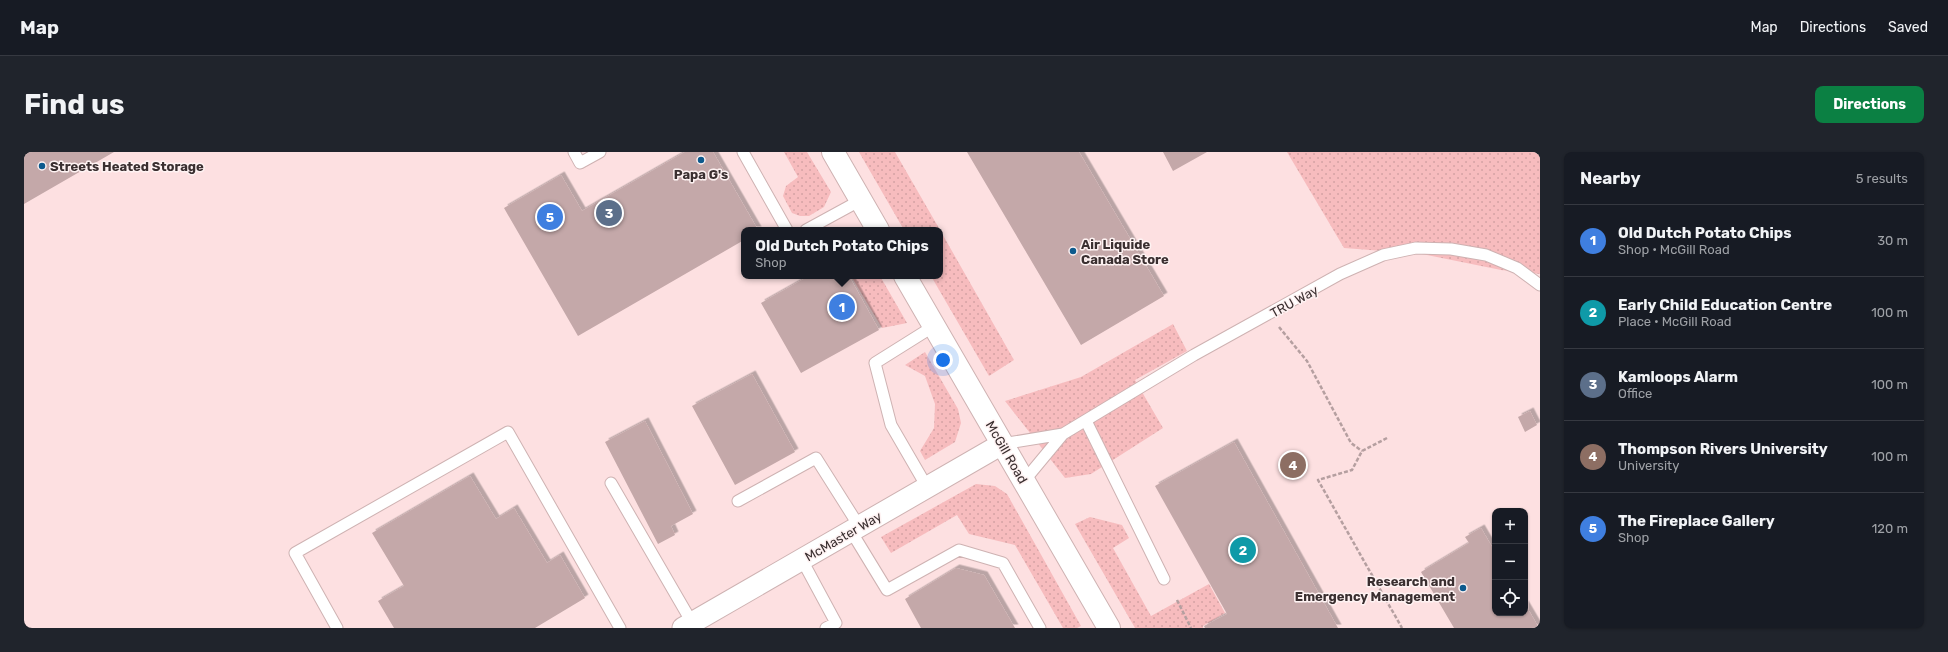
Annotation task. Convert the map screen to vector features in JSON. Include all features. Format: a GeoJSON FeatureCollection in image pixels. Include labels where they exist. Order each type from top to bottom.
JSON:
{"type":"FeatureCollection","features":[{"type":"Feature","properties":{"kind":"street"},"geometry":{"type":"LineString","coordinates":[[833,152],[876,227]]}},
{"type":"Feature","properties":{"kind":"street","name":"McGill Road"},"geometry":{"type":"LineString","coordinates":[[907,279],[1109,628]]}},
{"type":"Feature","properties":{"kind":"street","name":"McMaster Way"},"geometry":{"type":"LineString","coordinates":[[690,626],[1002,444]]}},
{"type":"Feature","properties":{"kind":"lane"},"geometry":{"type":"LineString","coordinates":[[574,152],[580,163],[600,152]]}},
{"type":"Feature","properties":{"kind":"lane"},"geometry":{"type":"LineString","coordinates":[[743,152],[785,227]]}},
{"type":"Feature","properties":{"kind":"lane"},"geometry":{"type":"LineString","coordinates":[[812,227],[861,200]]}},
{"type":"Feature","properties":{"kind":"lane","name":"TRU Way"},"geometry":{"type":"LineString","coordinates":[[1063,434],[1194,355],[1340,274],[1383,255],[1416,248],[1451,249],[1486,255],[1517,268],[1540,284]]}},
{"type":"Feature","properties":{"kind":"lane"},"geometry":{"type":"LineString","coordinates":[[927,487],[891,425],[875,363],[934,326]]}},
{"type":"Feature","properties":{"kind":"lane"},"geometry":{"type":"LineString","coordinates":[[1086,420],[1164,579]]}},
{"type":"Feature","properties":{"kind":"lane"},"geometry":{"type":"LineString","coordinates":[[337,628],[295,553],[508,432],[620,628]]}},
{"type":"Feature","properties":{"kind":"lane"},"geometry":{"type":"LineString","coordinates":[[1002,444],[1063,434]]}},
{"type":"Feature","properties":{"kind":"lane"},"geometry":{"type":"LineString","coordinates":[[1024,481],[1063,434]]}},
{"type":"Feature","properties":{"kind":"lane"},"geometry":{"type":"LineString","coordinates":[[738,501],[816,458],[887,590],[959,550],[1003,563],[1040,628]]}},
{"type":"Feature","properties":{"kind":"lane"},"geometry":{"type":"LineString","coordinates":[[611,483],[690,626]]}},
{"type":"Feature","properties":{"kind":"lane"},"geometry":{"type":"LineString","coordinates":[[802,560],[836,623],[826,628]]}},
{"type":"Feature","properties":{"kind":"path"},"geometry":{"type":"LineString","coordinates":[[1278,327],[1307,361],[1351,443],[1362,451]]}},
{"type":"Feature","properties":{"kind":"path"},"geometry":{"type":"LineString","coordinates":[[1387,438],[1362,451],[1352,470],[1318,480],[1402,628]]}},
{"type":"Feature","properties":{"kind":"path"},"geometry":{"type":"LineString","coordinates":[[1177,600],[1191,628]]}},
{"type":"Feature","properties":{"kind":"shaded area"},"geometry":{"type":"Polygon","coordinates":[[[784,152],[807,152],[831,192],[824,207],[809,216],[800,216],[792,213],[783,196],[786,186],[798,177],[784,152]]]}},
{"type":"Feature","properties":{"kind":"shaded area"},"geometry":{"type":"Polygon","coordinates":[[[859,152],[895,152],[938,227],[902,227],[859,152]]]}},
{"type":"Feature","properties":{"kind":"shaded area"},"geometry":{"type":"Polygon","coordinates":[[[1287,152],[1540,152],[1540,274],[1501,270],[1422,254],[1344,248],[1287,152]]]}},
{"type":"Feature","properties":{"kind":"shaded area"},"geometry":{"type":"Polygon","coordinates":[[[943,235],[1014,360],[989,376],[933,279],[943,279],[943,235]]]}},
{"type":"Feature","properties":{"kind":"shaded area"},"geometry":{"type":"Polygon","coordinates":[[[853,279],[882,279],[907,323],[882,328],[853,279]]]}},
{"type":"Feature","properties":{"kind":"shaded area"},"geometry":{"type":"Polygon","coordinates":[[[1173,324],[1187,351],[1135,380],[1163,428],[1091,474],[1065,478],[1005,401],[1081,377],[1173,324]]]}},
{"type":"Feature","properties":{"kind":"shaded area"},"geometry":{"type":"Polygon","coordinates":[[[925,352],[958,409],[961,423],[955,442],[925,460],[920,451],[934,428],[935,404],[925,376],[905,365],[925,352]]]}},
{"type":"Feature","properties":{"kind":"shaded area"},"geometry":{"type":"Polygon","coordinates":[[[976,484],[995,486],[1007,494],[1081,626],[1077,628],[1063,628],[1015,545],[969,534],[957,515],[891,553],[881,537],[976,484]]]}},
{"type":"Feature","properties":{"kind":"shaded area"},"geometry":{"type":"Polygon","coordinates":[[[1090,517],[1122,525],[1129,538],[1113,548],[1151,616],[1209,584],[1225,613],[1203,626],[1203,628],[1135,628],[1075,524],[1090,517]]]}},
{"type":"Feature","properties":{"kind":"building","name":"Streets Heated Storage"},"geometry":{"type":"Polygon","coordinates":[[[24,152],[114,152],[24,204],[24,152]]]}},
{"type":"Feature","properties":{"kind":"building"},"geometry":{"type":"Polygon","coordinates":[[[685,152],[713,152],[756,227],[741,227],[741,242],[578,336],[504,208],[561,175],[582,211],[685,152]]]}},
{"type":"Feature","properties":{"kind":"building"},"geometry":{"type":"Polygon","coordinates":[[[967,152],[1079,152],[1164,296],[1081,345],[967,152]]]}},
{"type":"Feature","properties":{"kind":"building"},"geometry":{"type":"Polygon","coordinates":[[[1163,152],[1207,152],[1173,171],[1163,152]]]}},
{"type":"Feature","properties":{"kind":"building"},"geometry":{"type":"Polygon","coordinates":[[[804,279],[851,279],[879,330],[801,373],[761,303],[804,279]]]}},
{"type":"Feature","properties":{"kind":"building"},"geometry":{"type":"Polygon","coordinates":[[[752,374],[795,452],[735,485],[692,406],[752,374]]]}},
{"type":"Feature","properties":{"kind":"building"},"geometry":{"type":"Polygon","coordinates":[[[1530,411],[1537,425],[1525,432],[1518,417],[1530,411]]]}},
{"type":"Feature","properties":{"kind":"building"},"geometry":{"type":"Polygon","coordinates":[[[645,421],[693,514],[671,526],[675,535],[658,544],[605,442],[645,421]]]}},
{"type":"Feature","properties":{"kind":"building"},"geometry":{"type":"Polygon","coordinates":[[[1234,442],[1338,628],[1205,628],[1204,626],[1227,614],[1155,486],[1234,442]]]}},
{"type":"Feature","properties":{"kind":"building"},"geometry":{"type":"Polygon","coordinates":[[[470,476],[496,519],[514,508],[547,563],[560,555],[585,598],[535,628],[394,628],[378,601],[404,586],[372,533],[470,476]]]}},
{"type":"Feature","properties":{"kind":"building","name":"Research and Emergency Management"},"geometry":{"type":"Polygon","coordinates":[[[1481,528],[1492,547],[1492,616],[1528,616],[1528,609],[1539,628],[1454,628],[1421,572],[1469,543],[1465,537],[1481,528]]]}},
{"type":"Feature","properties":{"kind":"building"},"geometry":{"type":"Polygon","coordinates":[[[956,568],[984,575],[1015,628],[921,628],[905,599],[956,568]]]}},
{"type":"Feature","properties":{"kind":"place","name":"Papa G's"},"geometry":{"type":"Point","coordinates":[701,160]}},
{"type":"Feature","properties":{"kind":"place","name":"Streets Heated Storage"},"geometry":{"type":"Point","coordinates":[42,166]}},
{"type":"Feature","properties":{"kind":"place","name":"Kamloops Alarm"},"geometry":{"type":"Point","coordinates":[609,213]}},
{"type":"Feature","properties":{"kind":"place","name":"The Fireplace Gallery"},"geometry":{"type":"Point","coordinates":[550,217]}},
{"type":"Feature","properties":{"kind":"place","name":"Air Liquide Canada Store"},"geometry":{"type":"Point","coordinates":[1073,251]}},
{"type":"Feature","properties":{"kind":"place","name":"Old Dutch Potato Chips"},"geometry":{"type":"Point","coordinates":[842,307]}},
{"type":"Feature","properties":{"kind":"place","name":"Thompson Rivers University"},"geometry":{"type":"Point","coordinates":[1293,465]}},
{"type":"Feature","properties":{"kind":"place","name":"Early Child Education Centre"},"geometry":{"type":"Point","coordinates":[1243,550]}},
{"type":"Feature","properties":{"kind":"place","name":"Research and Emergency Management"},"geometry":{"type":"Point","coordinates":[1463,588]}}]}
